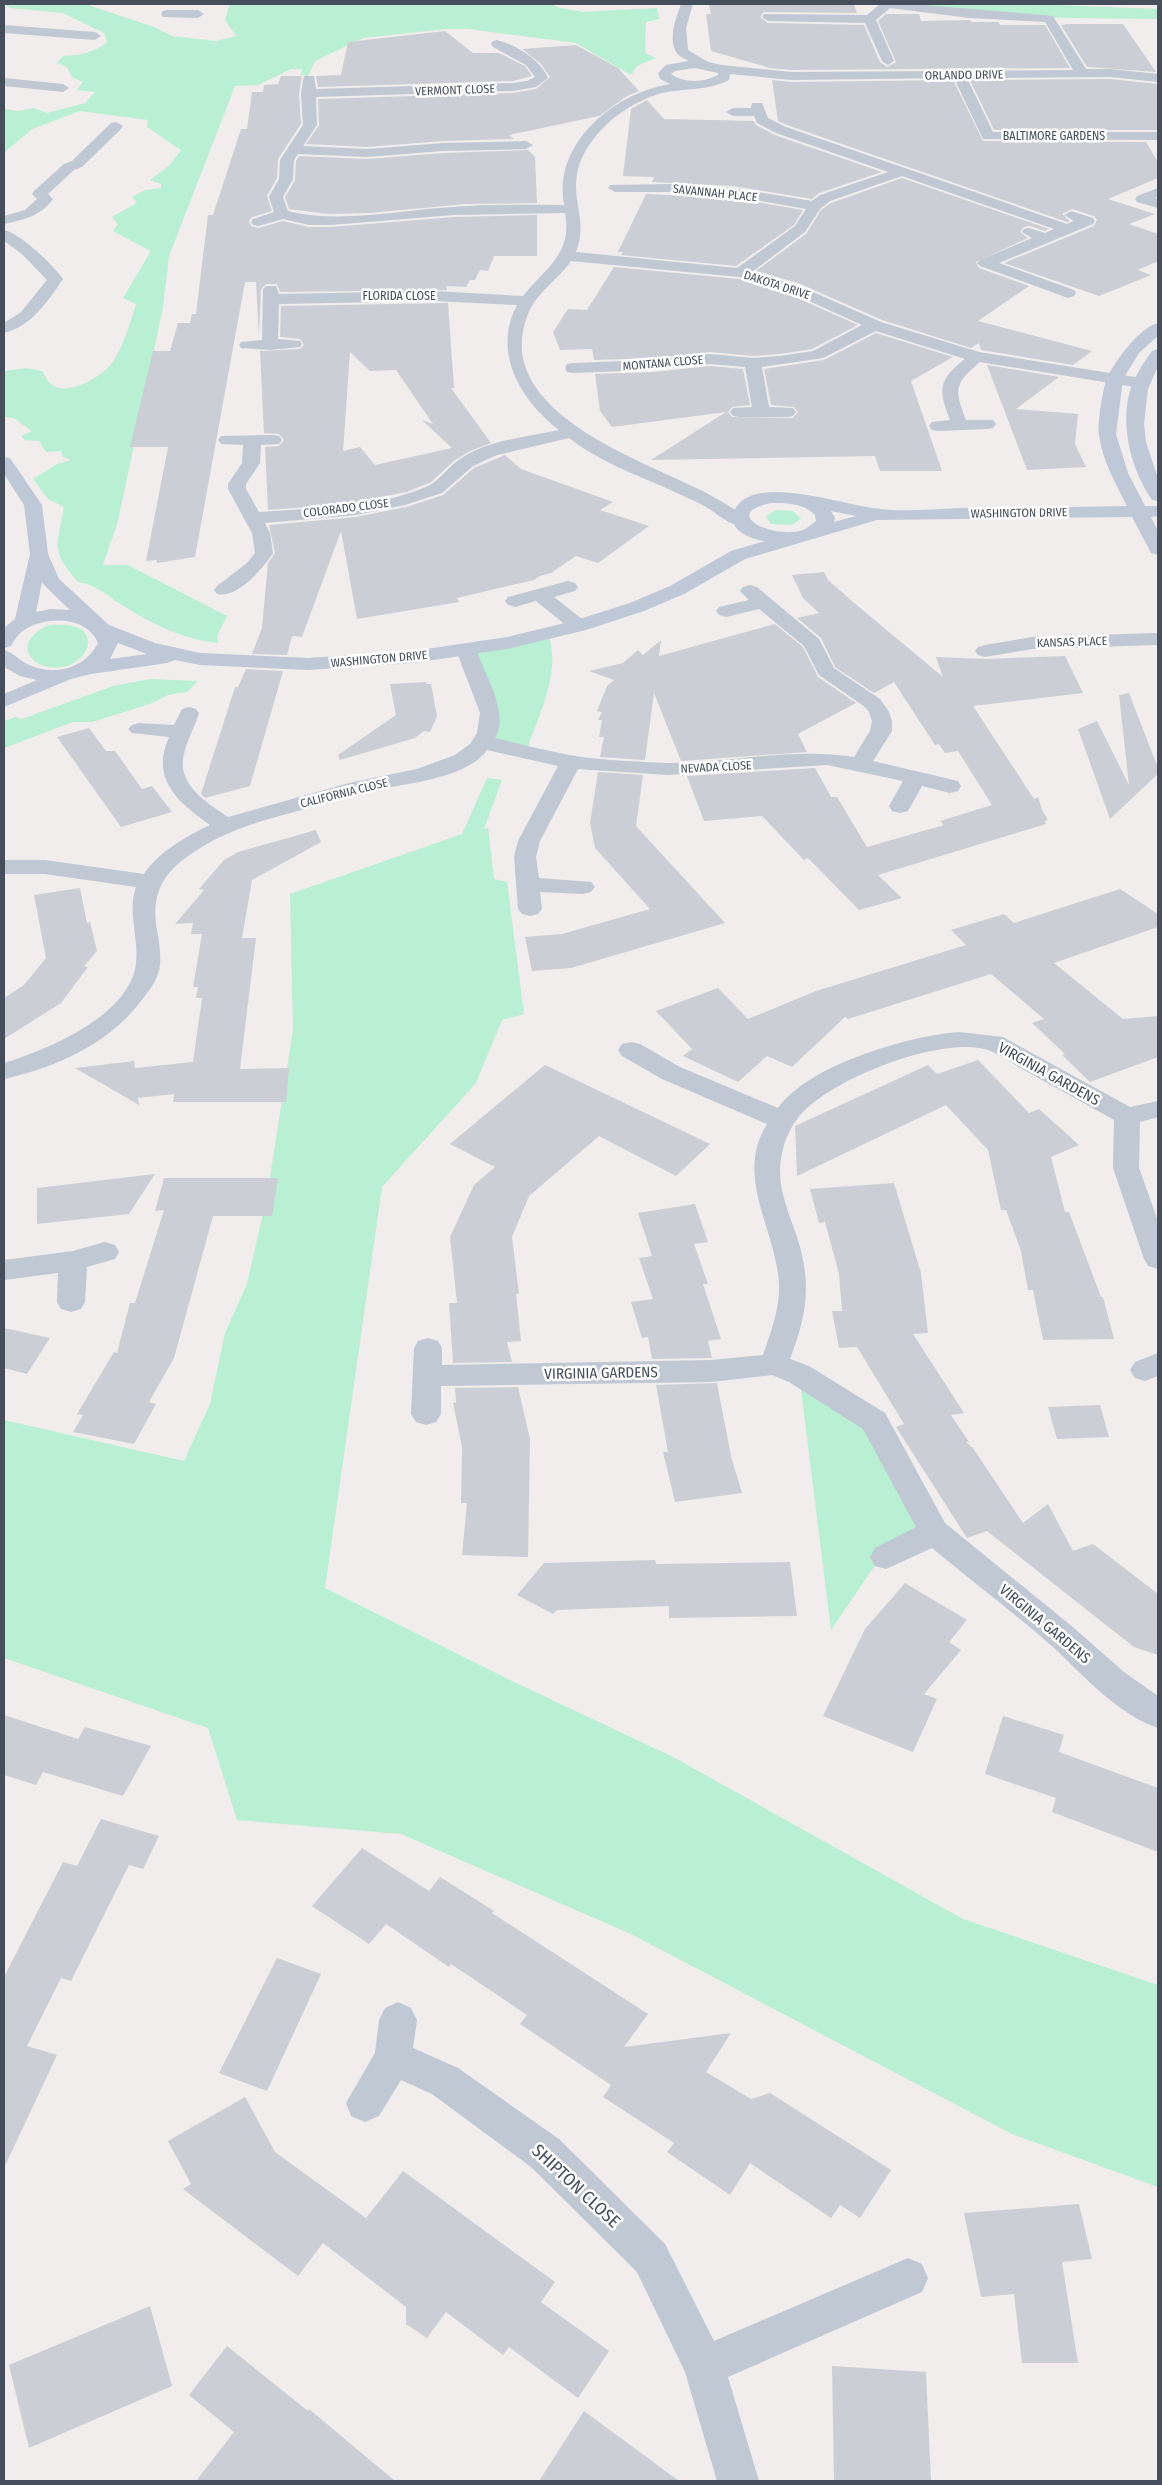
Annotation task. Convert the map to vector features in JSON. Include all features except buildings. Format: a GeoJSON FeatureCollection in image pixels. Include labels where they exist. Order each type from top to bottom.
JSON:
{"type":"FeatureCollection","features":[{"type":"Feature","properties":{"kind":"street"},"geometry":{"type":"LineString","coordinates":[[654,91],[682,52],[679,35],[687,4]]}},
{"type":"Feature","properties":{"kind":"street"},"geometry":{"type":"LineString","coordinates":[[768,17],[793,22],[870,19],[888,4],[969,14],[1049,19],[1082,74]]}},
{"type":"Feature","properties":{"kind":"street"},"geometry":{"type":"LineString","coordinates":[[167,13],[198,14]]}},
{"type":"Feature","properties":{"kind":"street"},"geometry":{"type":"LineString","coordinates":[[870,19],[887,58],[901,55]]}},
{"type":"Feature","properties":{"kind":"street"},"geometry":{"type":"LineString","coordinates":[[4,29],[95,36]]}},
{"type":"Feature","properties":{"kind":"street","name":"VERMONT CLOSE"},"geometry":{"type":"LineString","coordinates":[[282,214],[276,197],[286,179],[288,160],[310,125],[309,86],[513,87],[531,84],[542,78],[538,70],[516,53],[492,42],[514,41]]}},
{"type":"Feature","properties":{"kind":"street"},"geometry":{"type":"LineString","coordinates":[[682,52],[705,65]]}},
{"type":"Feature","properties":{"kind":"street"},"geometry":{"type":"LineString","coordinates":[[668,70],[686,65],[705,65]]}},
{"type":"Feature","properties":{"kind":"street","name":"ORLANDO DRIVE"},"geometry":{"type":"LineString","coordinates":[[705,65],[770,76]]}},
{"type":"Feature","properties":{"kind":"street"},"geometry":{"type":"LineString","coordinates":[[715,82],[726,74],[720,69]]}},
{"type":"Feature","properties":{"kind":"street"},"geometry":{"type":"LineString","coordinates":[[668,70],[668,79],[700,84]]}},
{"type":"Feature","properties":{"kind":"street","name":"ORLANDO DRIVE"},"geometry":{"type":"LineString","coordinates":[[700,84],[770,76],[1082,74],[1158,78]]}},
{"type":"Feature","properties":{"kind":"street","name":"BALTIMORE GARDENS"},"geometry":{"type":"LineString","coordinates":[[959,75],[988,136],[1158,136]]}},
{"type":"Feature","properties":{"kind":"street"},"geometry":{"type":"LineString","coordinates":[[4,82],[63,88]]}},
{"type":"Feature","properties":{"kind":"street"},"geometry":{"type":"LineString","coordinates":[[700,84],[654,91],[619,110],[602,122],[589,135],[571,166],[569,191],[576,225],[566,256],[527,301],[519,318],[513,352],[524,380],[551,414],[572,432],[622,463],[698,494],[743,524],[768,536],[802,536],[824,524],[826,518],[823,511],[804,500]]}},
{"type":"Feature","properties":{"kind":"street"},"geometry":{"type":"LineString","coordinates":[[732,112],[757,109],[762,120],[780,130],[901,172],[1069,222],[1046,238],[985,263],[1060,290],[1032,297]]}},
{"type":"Feature","properties":{"kind":"street"},"geometry":{"type":"LineString","coordinates":[[4,220],[30,212],[46,199],[38,194],[69,167],[77,164],[116,126]]}},
{"type":"Feature","properties":{"kind":"street"},"geometry":{"type":"LineString","coordinates":[[296,150],[367,152],[443,147],[529,145]]}},
{"type":"Feature","properties":{"kind":"street"},"geometry":{"type":"LineString","coordinates":[[740,273],[800,228],[815,206],[826,198],[901,172]]}},
{"type":"Feature","properties":{"kind":"street","name":"SAVANNAH PLACE"},"geometry":{"type":"LineString","coordinates":[[615,188],[675,188],[733,192],[815,206]]}},
{"type":"Feature","properties":{"kind":"street"},"geometry":{"type":"LineString","coordinates":[[1158,192],[1142,199],[1158,204]]}},
{"type":"Feature","properties":{"kind":"street"},"geometry":{"type":"LineString","coordinates":[[258,222],[282,214],[309,221],[331,221],[454,211],[573,209]]}},
{"type":"Feature","properties":{"kind":"street"},"geometry":{"type":"LineString","coordinates":[[1029,232],[1046,238]]}},
{"type":"Feature","properties":{"kind":"street"},"geometry":{"type":"LineString","coordinates":[[4,234],[28,251],[55,279],[39,304],[11,326],[4,328]]}},
{"type":"Feature","properties":{"kind":"street","name":"DAKOTA DRIVE"},"geometry":{"type":"LineString","coordinates":[[566,256],[740,273],[792,288],[875,325],[977,357],[1141,383]]}},
{"type":"Feature","properties":{"kind":"street","name":"FLORIDA CLOSE"},"geometry":{"type":"LineString","coordinates":[[270,345],[271,294],[435,296],[527,301]]}},
{"type":"Feature","properties":{"kind":"street","name":"MONTANA CLOSE"},"geometry":{"type":"LineString","coordinates":[[573,368],[653,365],[710,359],[753,363],[780,361],[817,355],[875,325]]}},
{"type":"Feature","properties":{"kind":"street"},"geometry":{"type":"LineString","coordinates":[[1158,328],[1133,350],[1115,380],[1108,434],[1119,473],[1158,549]]}},
{"type":"Feature","properties":{"kind":"street"},"geometry":{"type":"LineString","coordinates":[[247,345],[294,344]]}},
{"type":"Feature","properties":{"kind":"street"},"geometry":{"type":"LineString","coordinates":[[1158,354],[1141,383],[1135,404],[1135,435],[1146,472],[1158,496]]}},
{"type":"Feature","properties":{"kind":"street"},"geometry":{"type":"LineString","coordinates":[[960,425],[948,394],[948,387],[956,373],[977,357]]}},
{"type":"Feature","properties":{"kind":"street"},"geometry":{"type":"LineString","coordinates":[[753,363],[761,412]]}},
{"type":"Feature","properties":{"kind":"street"},"geometry":{"type":"LineString","coordinates":[[739,412],[786,412]]}},
{"type":"Feature","properties":{"kind":"street"},"geometry":{"type":"LineString","coordinates":[[938,426],[986,424]]}},
{"type":"Feature","properties":{"kind":"street","name":"COLORADO CLOSE"},"geometry":{"type":"LineString","coordinates":[[253,518],[356,510],[399,501],[436,489],[467,462],[491,451],[572,432]]}},
{"type":"Feature","properties":{"kind":"street"},"geometry":{"type":"LineString","coordinates":[[226,440],[273,440]]}},
{"type":"Feature","properties":{"kind":"street"},"geometry":{"type":"LineString","coordinates":[[224,590],[254,567],[264,553],[261,533],[237,489],[237,484],[251,463],[252,440]]}},
{"type":"Feature","properties":{"kind":"street"},"geometry":{"type":"LineString","coordinates":[[4,462],[20,483],[33,505],[39,554],[51,581],[100,627],[108,639],[107,649],[100,659],[81,670],[4,701]]}},
{"type":"Feature","properties":{"kind":"street"},"geometry":{"type":"LineString","coordinates":[[698,494],[776,497]]}},
{"type":"Feature","properties":{"kind":"street","name":"WASHINGTON DRIVE"},"geometry":{"type":"LineString","coordinates":[[743,524],[739,514],[742,508],[750,503],[776,497],[804,500],[880,515],[1158,511]]}},
{"type":"Feature","properties":{"kind":"street","name":"WASHINGTON DRIVE"},"geometry":{"type":"LineString","coordinates":[[100,627],[149,648],[176,655],[219,660],[308,664],[363,662],[466,650],[507,644],[579,626],[637,607],[677,590],[738,555],[880,515]]}},
{"type":"Feature","properties":{"kind":"street"},"geometry":{"type":"LineString","coordinates":[[738,555],[744,541],[743,524]]}},
{"type":"Feature","properties":{"kind":"street"},"geometry":{"type":"LineString","coordinates":[[39,554],[15,623],[10,631],[5,656],[28,672],[41,675],[81,670]]}},
{"type":"Feature","properties":{"kind":"street"},"geometry":{"type":"LineString","coordinates":[[515,601],[568,587]]}},
{"type":"Feature","properties":{"kind":"street"},"geometry":{"type":"LineString","coordinates":[[540,595],[579,626]]}},
{"type":"Feature","properties":{"kind":"street"},"geometry":{"type":"LineString","coordinates":[[726,611],[757,597],[812,643],[826,671],[872,703],[879,712],[882,721],[881,731],[860,764]]}},
{"type":"Feature","properties":{"kind":"street"},"geometry":{"type":"LineString","coordinates":[[15,623],[52,615],[66,615],[100,627]]}},
{"type":"Feature","properties":{"kind":"street"},"geometry":{"type":"LineString","coordinates":[[969,637],[1002,665]]}},
{"type":"Feature","properties":{"kind":"street","name":"KANSAS PLACE"},"geometry":{"type":"LineString","coordinates":[[986,651],[1032,643],[1158,640]]}},
{"type":"Feature","properties":{"kind":"street"},"geometry":{"type":"LineString","coordinates":[[466,650],[490,713],[489,732],[482,742]]}},
{"type":"Feature","properties":{"kind":"street","name":"WASHINGTON DRIVE"},"geometry":{"type":"LineString","coordinates":[[81,670],[176,655]]}},
{"type":"Feature","properties":{"kind":"street"},"geometry":{"type":"LineString","coordinates":[[139,729],[185,723],[172,761],[178,781],[185,793],[201,808],[226,826]]}},
{"type":"Feature","properties":{"kind":"street","name":"NEVADA CLOSE"},"geometry":{"type":"LineString","coordinates":[[482,742],[571,762],[668,769],[753,765],[806,759],[860,764],[950,786]]}},
{"type":"Feature","properties":{"kind":"street","name":"CALIFORNIA CLOSE"},"geometry":{"type":"LineString","coordinates":[[4,1071],[55,1055],[77,1044],[108,1023],[130,1001],[147,973],[149,960],[142,913],[144,900],[151,882],[158,871],[181,849],[248,817],[362,786],[424,776],[460,761],[482,742]]}},
{"type":"Feature","properties":{"kind":"street"},"geometry":{"type":"LineString","coordinates":[[530,909],[525,857],[529,841],[571,762]]}},
{"type":"Feature","properties":{"kind":"street"},"geometry":{"type":"LineString","coordinates":[[900,806],[916,778]]}},
{"type":"Feature","properties":{"kind":"street"},"geometry":{"type":"LineString","coordinates":[[4,867],[45,867],[151,882]]}},
{"type":"Feature","properties":{"kind":"street"},"geometry":{"type":"LineString","coordinates":[[528,885],[583,887]]}},
{"type":"Feature","properties":{"kind":"street","name":"VIRGINIA GARDENS"},"geometry":{"type":"LineString","coordinates":[[774,1364],[791,1311],[794,1286],[790,1257],[767,1181],[767,1161],[772,1142],[782,1120],[798,1100],[830,1078],[919,1046],[954,1039],[994,1043],[1127,1116]]}},
{"type":"Feature","properties":{"kind":"street"},"geometry":{"type":"LineString","coordinates":[[631,1050],[671,1073],[782,1120]]}},
{"type":"Feature","properties":{"kind":"street"},"geometry":{"type":"LineString","coordinates":[[1158,1109],[1127,1116],[1126,1168],[1158,1259]]}},
{"type":"Feature","properties":{"kind":"street"},"geometry":{"type":"LineString","coordinates":[[4,1270],[74,1261],[105,1252]]}},
{"type":"Feature","properties":{"kind":"street"},"geometry":{"type":"LineString","coordinates":[[71,1302],[74,1261]]}},
{"type":"Feature","properties":{"kind":"street","name":"VIRGINIA GARDENS"},"geometry":{"type":"LineString","coordinates":[[426,1414],[428,1362],[710,1371],[774,1364],[799,1374],[874,1421],[934,1532],[1063,1638],[1112,1682],[1158,1714]]}},
{"type":"Feature","properties":{"kind":"street"},"geometry":{"type":"LineString","coordinates":[[886,1557],[934,1532]]}},
{"type":"Feature","properties":{"kind":"street"},"geometry":{"type":"LineString","coordinates":[[365,2103],[393,2058],[398,2020]]}},
{"type":"Feature","properties":{"kind":"street","name":"SHIPTON CLOSE"},"geometry":{"type":"LineString","coordinates":[[393,2058],[444,2081],[544,2153],[651,2258],[704,2366],[738,2481]]}},
{"type":"Feature","properties":{"kind":"street"},"geometry":{"type":"LineString","coordinates":[[704,2366],[908,2278]]}},
{"type":"Feature","properties":{"kind":"green space"},"geometry":{"type":"Polygon","coordinates":[[[4,4],[85,4],[154,27],[172,36],[216,41],[236,36],[225,20],[230,4],[554,4],[556,7],[583,12],[657,8],[659,19],[646,22],[645,53],[656,58],[637,66],[631,75],[576,43],[468,29],[446,29],[363,38],[315,61],[308,76],[301,75],[302,69],[291,69],[258,85],[235,86],[169,256],[163,307],[118,521],[103,565],[128,565],[227,616],[217,636],[218,643],[192,638],[168,630],[133,612],[96,588],[78,582],[59,555],[58,540],[64,507],[48,499],[33,479],[57,464],[71,460],[63,457],[61,451],[46,452],[39,441],[25,440],[21,436],[32,431],[14,418],[4,417],[4,371],[26,368],[42,371],[51,384],[58,388],[66,388],[84,384],[108,368],[113,362],[124,341],[136,304],[123,298],[151,251],[113,231],[118,224],[112,217],[137,203],[132,197],[145,190],[161,188],[161,184],[150,180],[169,166],[181,150],[147,127],[148,120],[80,111],[32,129],[4,153],[4,109],[18,111],[34,108],[47,113],[85,103],[95,92],[77,90],[83,82],[72,77],[67,67],[57,63],[63,56],[86,53],[107,42],[104,33],[63,13],[10,8],[4,4]]]}},
{"type":"Feature","properties":{"kind":"green space"},"geometry":{"type":"Polygon","coordinates":[[[890,4],[1027,4],[1158,9],[1158,19],[994,17],[890,4]]]}},
{"type":"Feature","properties":{"kind":"green space"},"geometry":{"type":"Polygon","coordinates":[[[776,510],[793,511],[801,519],[792,525],[771,524],[766,516],[776,510]]]}},
{"type":"Feature","properties":{"kind":"green space"},"geometry":{"type":"Polygon","coordinates":[[[49,625],[70,625],[85,633],[88,642],[87,647],[78,660],[66,666],[53,668],[33,660],[28,652],[28,643],[35,634],[49,625]]]}},
{"type":"Feature","properties":{"kind":"green space"},"geometry":{"type":"Polygon","coordinates":[[[548,634],[552,649],[550,679],[547,694],[526,752],[482,742],[489,732],[466,650],[548,634]]]}},
{"type":"Feature","properties":{"kind":"green space"},"geometry":{"type":"Polygon","coordinates":[[[150,679],[198,681],[187,692],[168,695],[150,704],[92,722],[73,722],[4,748],[4,721],[16,717],[22,719],[113,686],[150,679]]]}},
{"type":"Feature","properties":{"kind":"green space"},"geometry":{"type":"Polygon","coordinates":[[[487,778],[502,780],[484,829],[488,828],[494,879],[507,882],[524,1014],[502,1020],[476,1083],[382,1187],[325,1588],[512,1681],[675,1758],[963,1919],[1158,1985],[1158,2187],[1012,2134],[631,1934],[401,1834],[237,1820],[208,1728],[4,1658],[4,1420],[184,1461],[210,1404],[225,1333],[247,1284],[267,1196],[293,1030],[290,894],[462,834],[487,778]]]}},
{"type":"Feature","properties":{"kind":"green space"},"geometry":{"type":"Polygon","coordinates":[[[799,1374],[875,1415],[934,1532],[886,1557],[873,1568],[831,1630],[799,1374]]]}}]}
